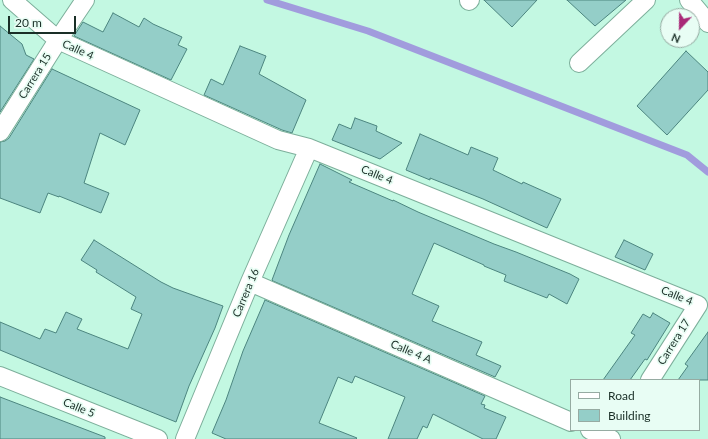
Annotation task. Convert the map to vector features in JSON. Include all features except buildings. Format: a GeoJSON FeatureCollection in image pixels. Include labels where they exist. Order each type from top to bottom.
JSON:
{"type":"FeatureCollection","features":[{"type":"Feature","properties":{"kind":"street","name":"Calle 4"},"geometry":{"type":"LineString","coordinates":[[12,0],[58,40],[278,140],[309,148],[698,305]]}},
{"type":"Feature","properties":{"kind":"street","name":"Carrera 15"},"geometry":{"type":"LineString","coordinates":[[0,132],[84,0]]}},
{"type":"Feature","properties":{"kind":"street"},"geometry":{"type":"LineString","coordinates":[[579,62],[646,0]]}},
{"type":"Feature","properties":{"kind":"street"},"geometry":{"type":"LineString","coordinates":[[689,0],[708,23]]}},
{"type":"Feature","properties":{"kind":"street","name":"Carrera 16"},"geometry":{"type":"LineString","coordinates":[[185,439],[250,282],[309,148]]}},
{"type":"Feature","properties":{"kind":"street","name":"Calle 4 A"},"geometry":{"type":"LineString","coordinates":[[250,282],[570,422]]}},
{"type":"Feature","properties":{"kind":"street","name":"Carrera 17"},"geometry":{"type":"LineString","coordinates":[[651,379],[698,305]]}},
{"type":"Feature","properties":{"kind":"street","name":"Calle 5"},"geometry":{"type":"LineString","coordinates":[[0,376],[158,439]]}},
{"type":"Feature","properties":{"kind":"street"},"geometry":{"type":"LineString","coordinates":[[592,431],[612,439],[618,431]]}},
{"type":"Feature","properties":{"kind":"waterway"},"geometry":{"type":"LineString","coordinates":[[267,0],[368,31],[687,155],[708,172]]}}]}
